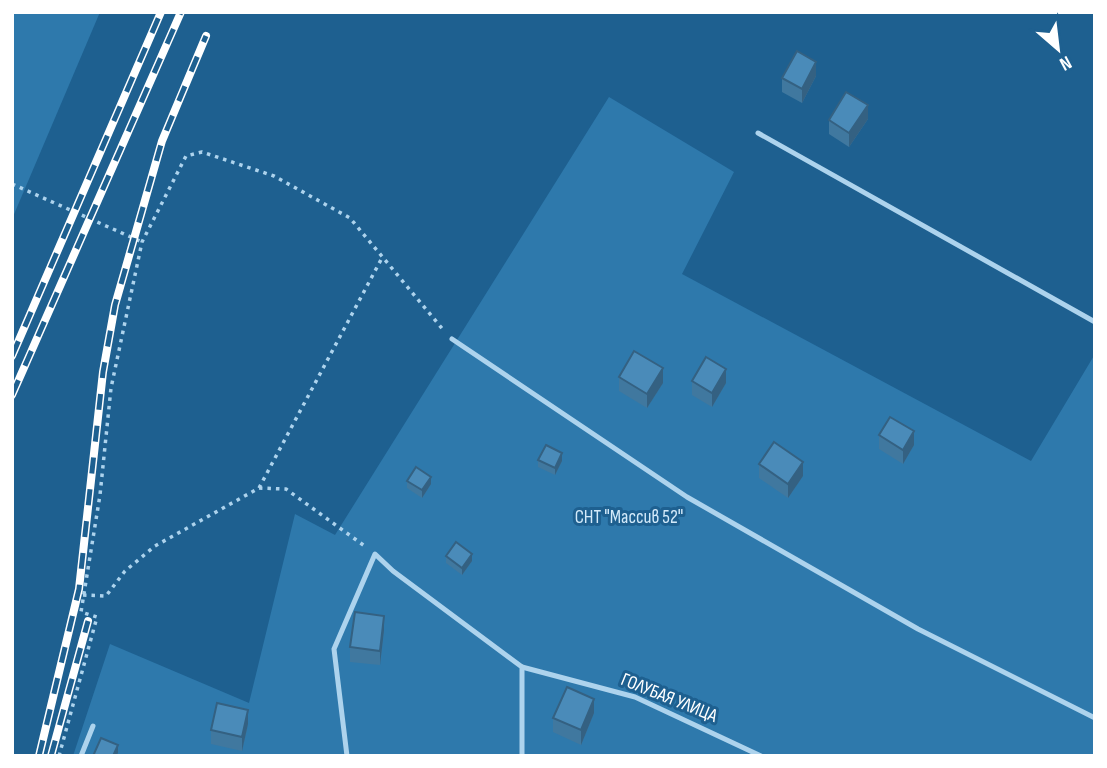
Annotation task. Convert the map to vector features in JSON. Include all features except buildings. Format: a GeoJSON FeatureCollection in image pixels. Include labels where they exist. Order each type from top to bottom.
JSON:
{"type":"FeatureCollection","features":[{"type":"Feature","properties":{"kind":"lane"},"geometry":{"type":"LineString","coordinates":[[758,133],[1095,322]]}},
{"type":"Feature","properties":{"kind":"lane"},"geometry":{"type":"LineString","coordinates":[[452,339],[687,497],[918,629],[1095,718]]}},
{"type":"Feature","properties":{"kind":"lane"},"geometry":{"type":"LineString","coordinates":[[347,756],[334,649],[375,554],[393,571],[523,667],[522,756]]}},
{"type":"Feature","properties":{"kind":"lane","name":"ГОЛУБАЯ УЛИЦА"},"geometry":{"type":"LineString","coordinates":[[523,667],[635,697],[761,756]]}},
{"type":"Feature","properties":{"kind":"lane"},"geometry":{"type":"LineString","coordinates":[[81,756],[93,726]]}},
{"type":"Feature","properties":{"kind":"path"},"geometry":{"type":"LineString","coordinates":[[59,756],[97,617],[80,612],[100,495],[111,388],[142,242],[186,156],[202,152],[274,176],[350,218],[452,339]]}},
{"type":"Feature","properties":{"kind":"path"},"geometry":{"type":"LineString","coordinates":[[12,184],[142,242]]}},
{"type":"Feature","properties":{"kind":"path"},"geometry":{"type":"LineString","coordinates":[[259,488],[383,256]]}},
{"type":"Feature","properties":{"kind":"path"},"geometry":{"type":"LineString","coordinates":[[83,595],[106,596],[125,571],[155,546],[259,488],[286,489],[375,554]]}},
{"type":"Feature","properties":{"kind":"green space"},"geometry":{"type":"Polygon","coordinates":[[[12,12],[100,12],[12,219],[12,12]]]}},
{"type":"Feature","properties":{"kind":"green space","name":"СНТ \"Массив 52\""},"geometry":{"type":"Polygon","coordinates":[[[609,97],[734,172],[682,274],[1031,461],[1095,354],[1095,756],[73,756],[110,644],[249,703],[295,514],[335,535],[609,97]]]}},
{"type":"Feature","properties":{"kind":"railway"},"geometry":{"type":"LineString","coordinates":[[12,356],[161,12]]}},
{"type":"Feature","properties":{"kind":"railway"},"geometry":{"type":"LineString","coordinates":[[12,395],[181,12]]}},
{"type":"Feature","properties":{"kind":"railway"},"geometry":{"type":"LineString","coordinates":[[39,756],[79,589],[103,372],[115,305],[162,141],[206,36]]}},
{"type":"Feature","properties":{"kind":"railway"},"geometry":{"type":"LineString","coordinates":[[51,756],[88,621]]}}]}
